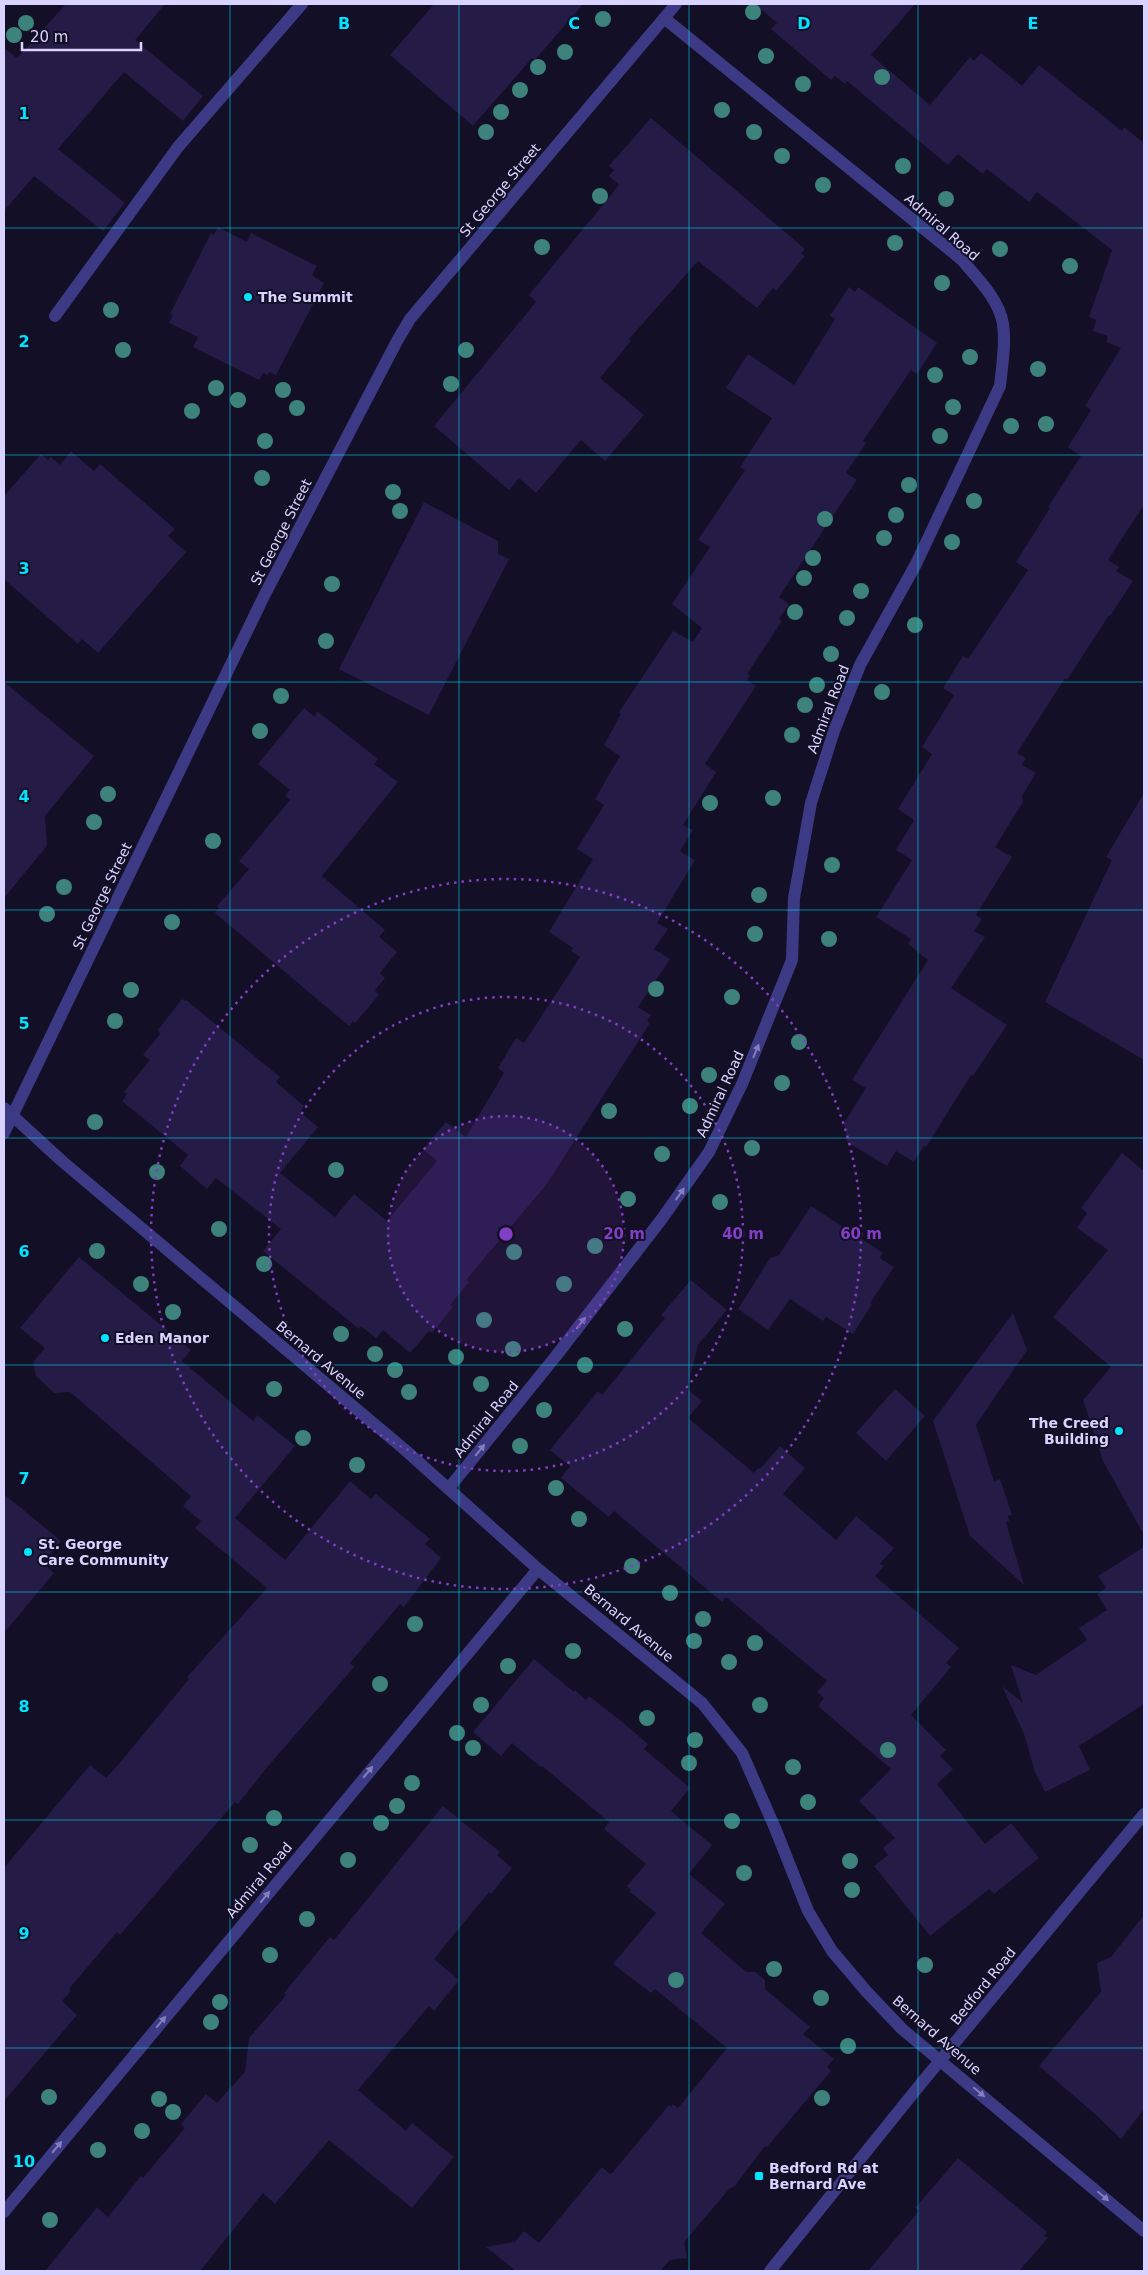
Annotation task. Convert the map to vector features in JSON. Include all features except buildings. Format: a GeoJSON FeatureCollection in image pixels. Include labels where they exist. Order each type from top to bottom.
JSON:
{"type":"FeatureCollection","features":[{"type":"Feature","properties":{"kind":"street"},"geometry":{"type":"LineString","coordinates":[[54,316],[178,147],[302,4]]}},
{"type":"Feature","properties":{"kind":"street","name":"St George Street"},"geometry":{"type":"LineString","coordinates":[[4,1132],[8,1111],[266,594],[396,341],[410,319],[676,4]]}},
{"type":"Feature","properties":{"kind":"street","name":"Admiral Road"},"geometry":{"type":"LineString","coordinates":[[450,1488],[556,1356],[655,1228],[710,1152],[742,1084],[792,960],[794,898],[812,803],[834,731],[860,665],[916,564],[1000,386],[1003,357],[1003,323],[994,300],[961,259],[664,18]]}},
{"type":"Feature","properties":{"kind":"street","name":"Bernard Avenue"},"geometry":{"type":"LineString","coordinates":[[8,1111],[63,1162],[450,1488],[538,1568],[702,1703],[742,1753],[775,1828],[808,1911],[832,1951],[866,1992],[902,2029],[942,2060],[1144,2231]]}},
{"type":"Feature","properties":{"kind":"street","name":"Admiral Road"},"geometry":{"type":"LineString","coordinates":[[4,2212],[538,1568]]}},
{"type":"Feature","properties":{"kind":"street","name":"Bedford Road"},"geometry":{"type":"LineString","coordinates":[[770,2271],[1144,1814]]}},
{"type":"Feature","properties":{"kind":"place","name":"The Summit"},"geometry":{"type":"Point","coordinates":[248,297]}},
{"type":"Feature","properties":{"kind":"place","name":"Eden Manor"},"geometry":{"type":"Point","coordinates":[105,1338]}},
{"type":"Feature","properties":{"kind":"place","name":"The Creed Building"},"geometry":{"type":"Point","coordinates":[1119,1431]}},
{"type":"Feature","properties":{"kind":"place","name":"St. George Care Community"},"geometry":{"type":"Point","coordinates":[28,1552]}},
{"type":"Feature","properties":{"kind":"place","name":"Bedford Rd at Bernard Ave"},"geometry":{"type":"Point","coordinates":[759,2176]}}]}
